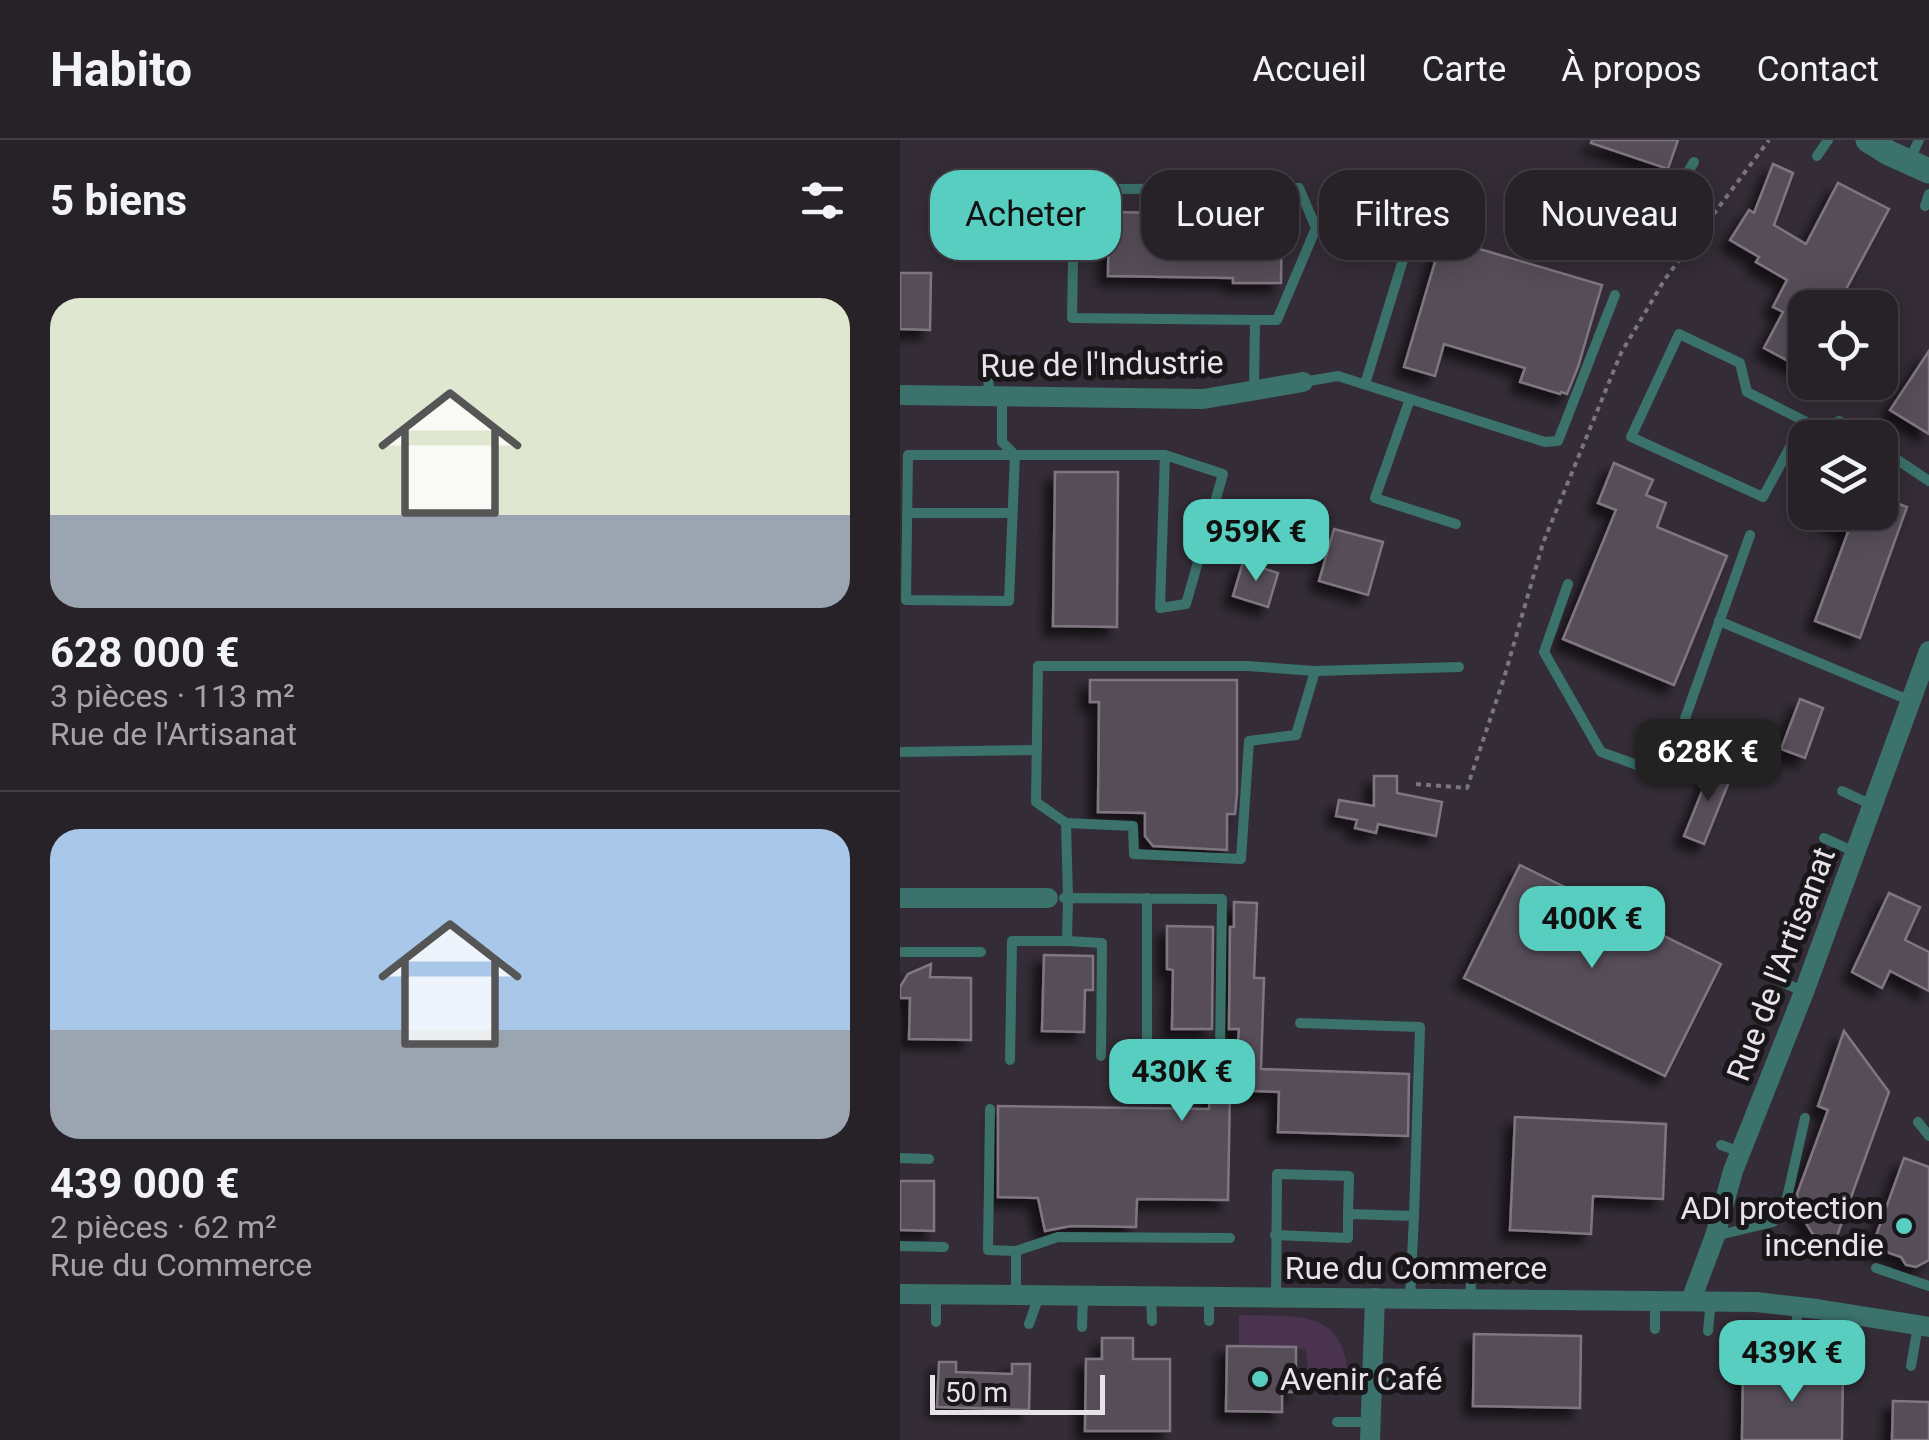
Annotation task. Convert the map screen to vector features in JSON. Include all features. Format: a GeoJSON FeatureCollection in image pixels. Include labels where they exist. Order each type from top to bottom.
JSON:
{"type":"FeatureCollection","features":[{"type":"Feature","properties":{"kind":"street"},"geometry":{"type":"LineString","coordinates":[[1868,140],[1919,158]]}},
{"type":"Feature","properties":{"kind":"street","name":"Rue de l'Industrie"},"geometry":{"type":"LineString","coordinates":[[900,395],[1202,399],[1303,382]]}},
{"type":"Feature","properties":{"kind":"street","name":"Rue de l'Artisanat"},"geometry":{"type":"LineString","coordinates":[[1701,1300],[1731,1148],[1804,992],[1928,654]]}},
{"type":"Feature","properties":{"kind":"street"},"geometry":{"type":"LineString","coordinates":[[900,898],[1058,898]]}},
{"type":"Feature","properties":{"kind":"street","name":"Rue du Commerce"},"geometry":{"type":"LineString","coordinates":[[900,1294],[1701,1300],[1799,1307],[1924,1326]]}},
{"type":"Feature","properties":{"kind":"street"},"geometry":{"type":"LineString","coordinates":[[1370,1431],[1376,1298]]}},
{"type":"Feature","properties":{"kind":"lane"},"geometry":{"type":"LineString","coordinates":[[1816,156],[1828,140]]}},
{"type":"Feature","properties":{"kind":"lane"},"geometry":{"type":"LineString","coordinates":[[1689,170],[1694,162]]}},
{"type":"Feature","properties":{"kind":"lane"},"geometry":{"type":"LineString","coordinates":[[1298,188],[1316,228],[1277,320],[1255,320],[1072,318],[1074,205],[1107,190],[1298,188]]}},
{"type":"Feature","properties":{"kind":"lane"},"geometry":{"type":"LineString","coordinates":[[1925,206],[1929,194]]}},
{"type":"Feature","properties":{"kind":"lane"},"geometry":{"type":"LineString","coordinates":[[1365,384],[1403,260]]}},
{"type":"Feature","properties":{"kind":"lane"},"geometry":{"type":"LineString","coordinates":[[1303,382],[1338,376],[1545,442],[1558,441],[1615,295]]}},
{"type":"Feature","properties":{"kind":"lane"},"geometry":{"type":"LineString","coordinates":[[1254,390],[1255,320]]}},
{"type":"Feature","properties":{"kind":"lane"},"geometry":{"type":"LineString","coordinates":[[1678,334],[1740,362],[1747,392],[1804,422],[1763,498],[1631,437],[1678,334]]}},
{"type":"Feature","properties":{"kind":"lane"},"geometry":{"type":"LineString","coordinates":[[988,372],[1002,442],[1015,456],[1009,601],[906,600],[908,456],[1015,456],[1165,456],[1223,474],[1186,604],[1160,608],[1165,456]]}},
{"type":"Feature","properties":{"kind":"lane"},"geometry":{"type":"LineString","coordinates":[[1410,399],[1376,498],[1456,524]]}},
{"type":"Feature","properties":{"kind":"lane"},"geometry":{"type":"LineString","coordinates":[[1898,460],[1929,480]]}},
{"type":"Feature","properties":{"kind":"lane"},"geometry":{"type":"LineString","coordinates":[[907,513],[1012,513]]}},
{"type":"Feature","properties":{"kind":"lane"},"geometry":{"type":"LineString","coordinates":[[1568,584],[1544,652],[1601,752],[1665,775],[1750,535]]}},
{"type":"Feature","properties":{"kind":"lane"},"geometry":{"type":"LineString","coordinates":[[1719,621],[1911,701]]}},
{"type":"Feature","properties":{"kind":"lane"},"geometry":{"type":"LineString","coordinates":[[1315,671],[1296,735],[1250,741],[1241,860],[1134,854],[1133,826],[1066,824],[1036,802],[1038,666],[1248,666],[1315,671],[1459,667]]}},
{"type":"Feature","properties":{"kind":"lane"},"geometry":{"type":"LineString","coordinates":[[900,752],[1037,750]]}},
{"type":"Feature","properties":{"kind":"lane"},"geometry":{"type":"LineString","coordinates":[[1842,791],[1872,805]]}},
{"type":"Feature","properties":{"kind":"lane"},"geometry":{"type":"LineString","coordinates":[[1066,824],[1058,898],[1066,941]]}},
{"type":"Feature","properties":{"kind":"lane"},"geometry":{"type":"LineString","coordinates":[[1824,838],[1855,852]]}},
{"type":"Feature","properties":{"kind":"lane"},"geometry":{"type":"LineString","coordinates":[[1058,898],[1146,898],[1222,899],[1220,1052],[1146,1050],[1146,898]]}},
{"type":"Feature","properties":{"kind":"lane"},"geometry":{"type":"LineString","coordinates":[[1010,1060],[1012,941],[1102,943],[1100,1056]]}},
{"type":"Feature","properties":{"kind":"lane"},"geometry":{"type":"LineString","coordinates":[[900,952],[981,952]]}},
{"type":"Feature","properties":{"kind":"lane"},"geometry":{"type":"LineString","coordinates":[[1764,973],[1804,992]]}},
{"type":"Feature","properties":{"kind":"lane"},"geometry":{"type":"LineString","coordinates":[[1300,1023],[1420,1027],[1410,1298]]}},
{"type":"Feature","properties":{"kind":"lane"},"geometry":{"type":"LineString","coordinates":[[990,1109],[988,1250],[1016,1250],[1058,1237],[1230,1238]]}},
{"type":"Feature","properties":{"kind":"lane"},"geometry":{"type":"LineString","coordinates":[[1714,1236],[1773,1222],[1786,1202],[1806,1118]]}},
{"type":"Feature","properties":{"kind":"lane"},"geometry":{"type":"LineString","coordinates":[[1918,1122],[1929,1136]]}},
{"type":"Feature","properties":{"kind":"lane"},"geometry":{"type":"LineString","coordinates":[[900,1158],[929,1159]]}},
{"type":"Feature","properties":{"kind":"lane"},"geometry":{"type":"LineString","coordinates":[[1275,1235],[1348,1238],[1349,1176],[1277,1174],[1275,1235],[1276,1297]]}},
{"type":"Feature","properties":{"kind":"lane"},"geometry":{"type":"LineString","coordinates":[[1348,1214],[1414,1216]]}},
{"type":"Feature","properties":{"kind":"lane"},"geometry":{"type":"LineString","coordinates":[[900,1246],[944,1246]]}},
{"type":"Feature","properties":{"kind":"lane"},"geometry":{"type":"LineString","coordinates":[[1016,1250],[1016,1295]]}},
{"type":"Feature","properties":{"kind":"lane"},"geometry":{"type":"LineString","coordinates":[[1470,1298],[1472,1266]]}},
{"type":"Feature","properties":{"kind":"lane"},"geometry":{"type":"LineString","coordinates":[[1876,1268],[1929,1286]]}},
{"type":"Feature","properties":{"kind":"lane"},"geometry":{"type":"LineString","coordinates":[[936,1294],[936,1322]]}},
{"type":"Feature","properties":{"kind":"lane"},"geometry":{"type":"LineString","coordinates":[[1030,1324],[1040,1295]]}},
{"type":"Feature","properties":{"kind":"lane"},"geometry":{"type":"LineString","coordinates":[[1082,1327],[1083,1295]]}},
{"type":"Feature","properties":{"kind":"lane"},"geometry":{"type":"LineString","coordinates":[[1151,1296],[1152,1320]]}},
{"type":"Feature","properties":{"kind":"lane"},"geometry":{"type":"LineString","coordinates":[[1209,1296],[1209,1321]]}},
{"type":"Feature","properties":{"kind":"lane"},"geometry":{"type":"LineString","coordinates":[[1655,1299],[1655,1329]]}},
{"type":"Feature","properties":{"kind":"lane"},"geometry":{"type":"LineString","coordinates":[[1701,1300],[1708,1331]]}},
{"type":"Feature","properties":{"kind":"lane"},"geometry":{"type":"LineString","coordinates":[[1794,1338],[1799,1307]]}},
{"type":"Feature","properties":{"kind":"lane"},"geometry":{"type":"LineString","coordinates":[[1911,1366],[1924,1326]]}},
{"type":"Feature","properties":{"kind":"lane"},"geometry":{"type":"LineString","coordinates":[[1370,1382],[1398,1383]]}},
{"type":"Feature","properties":{"kind":"lane"},"geometry":{"type":"LineString","coordinates":[[1337,1422],[1370,1431]]}},
{"type":"Feature","properties":{"kind":"path"},"geometry":{"type":"LineString","coordinates":[[1416,784],[1467,788],[1543,543],[1621,353],[1666,279],[1770,140]]}},
{"type":"Feature","properties":{"kind":"shaded area"},"geometry":{"type":"Polygon","coordinates":[[[1239,1315],[1300,1317],[1329,1329],[1346,1359],[1349,1385],[1309,1388],[1306,1349],[1239,1346],[1239,1315]]]}},
{"type":"Feature","properties":{"kind":"building"},"geometry":{"type":"Polygon","coordinates":[[[1678,140],[1668,169],[1591,143],[1678,140]]]}},
{"type":"Feature","properties":{"kind":"building"},"geometry":{"type":"Polygon","coordinates":[[[1773,164],[1793,173],[1774,225],[1806,244],[1838,183],[1889,209],[1846,290],[1788,290],[1788,361],[1764,348],[1783,312],[1773,307],[1787,280],[1756,262],[1759,257],[1730,240],[1749,210],[1754,213],[1773,164]]]}},
{"type":"Feature","properties":{"kind":"building"},"geometry":{"type":"Polygon","coordinates":[[[1121,212],[1141,213],[1141,260],[1281,260],[1281,283],[1233,283],[1233,278],[1108,276],[1108,260],[1121,260],[1121,212]]]}},
{"type":"Feature","properties":{"kind":"building"},"geometry":{"type":"Polygon","coordinates":[[[1485,251],[1505,257],[1505,260],[1602,285],[1567,394],[1520,382],[1525,368],[1444,344],[1435,376],[1404,367],[1436,260],[1485,260],[1485,251]]]}},
{"type":"Feature","properties":{"kind":"building"},"geometry":{"type":"Polygon","coordinates":[[[900,273],[931,273],[930,330],[900,329],[900,273]]]}},
{"type":"Feature","properties":{"kind":"building"},"geometry":{"type":"Polygon","coordinates":[[[1929,351],[1929,434],[1890,410],[1929,351]]]}},
{"type":"Feature","properties":{"kind":"building"},"geometry":{"type":"Polygon","coordinates":[[[1614,463],[1653,480],[1646,495],[1666,503],[1657,527],[1727,556],[1674,685],[1563,639],[1616,510],[1598,503],[1614,463]]]}},
{"type":"Feature","properties":{"kind":"building"},"geometry":{"type":"Polygon","coordinates":[[[1055,472],[1118,472],[1117,627],[1053,626],[1055,472]]]}},
{"type":"Feature","properties":{"kind":"building"},"geometry":{"type":"Polygon","coordinates":[[[1898,504],[1907,507],[1860,638],[1815,621],[1848,532],[1845,530],[1898,530],[1898,504]]]}},
{"type":"Feature","properties":{"kind":"building"},"geometry":{"type":"Polygon","coordinates":[[[1334,529],[1383,542],[1368,595],[1319,581],[1334,529]]]}},
{"type":"Feature","properties":{"kind":"building"},"geometry":{"type":"Polygon","coordinates":[[[1243,562],[1278,573],[1268,607],[1233,596],[1243,562]]]}},
{"type":"Feature","properties":{"kind":"building"},"geometry":{"type":"Polygon","coordinates":[[[1090,680],[1237,680],[1237,793],[1235,814],[1227,814],[1227,850],[1153,846],[1145,836],[1145,813],[1098,812],[1099,702],[1090,702],[1090,680]]]}},
{"type":"Feature","properties":{"kind":"building"},"geometry":{"type":"Polygon","coordinates":[[[1800,699],[1823,708],[1805,758],[1781,749],[1800,699]]]}},
{"type":"Feature","properties":{"kind":"building"},"geometry":{"type":"Polygon","coordinates":[[[1713,764],[1733,772],[1704,844],[1684,836],[1713,764]]]}},
{"type":"Feature","properties":{"kind":"building"},"geometry":{"type":"Polygon","coordinates":[[[1374,776],[1397,776],[1397,793],[1442,802],[1436,836],[1378,824],[1376,833],[1355,828],[1357,820],[1336,816],[1339,800],[1374,806],[1374,776]]]}},
{"type":"Feature","properties":{"kind":"building"},"geometry":{"type":"Polygon","coordinates":[[[1520,865],[1721,964],[1665,1076],[1464,978],[1520,865]]]}},
{"type":"Feature","properties":{"kind":"building"},"geometry":{"type":"Polygon","coordinates":[[[1889,893],[1920,907],[1905,940],[1929,952],[1929,991],[1890,971],[1882,988],[1852,972],[1889,893]]]}},
{"type":"Feature","properties":{"kind":"building"},"geometry":{"type":"Polygon","coordinates":[[[1234,902],[1257,903],[1254,978],[1264,978],[1261,1069],[1409,1074],[1408,1136],[1278,1132],[1279,1092],[1230,1090],[1228,1200],[1137,1199],[1136,1227],[1071,1226],[1045,1231],[1038,1198],[998,1197],[998,1106],[1209,1109],[1212,1066],[1236,1068],[1239,1029],[1229,1029],[1230,927],[1234,927],[1234,902]]]}},
{"type":"Feature","properties":{"kind":"building"},"geometry":{"type":"Polygon","coordinates":[[[1167,926],[1213,927],[1212,1029],[1172,1029],[1173,970],[1167,969],[1167,926]]]}},
{"type":"Feature","properties":{"kind":"building"},"geometry":{"type":"Polygon","coordinates":[[[1044,955],[1093,956],[1093,990],[1085,990],[1084,1032],[1042,1031],[1044,955]]]}},
{"type":"Feature","properties":{"kind":"building"},"geometry":{"type":"Polygon","coordinates":[[[931,964],[930,977],[971,978],[971,1040],[909,1039],[910,998],[900,998],[900,987],[908,974],[931,964]]]}},
{"type":"Feature","properties":{"kind":"building"},"geometry":{"type":"Polygon","coordinates":[[[1844,1031],[1889,1092],[1832,1250],[1812,1233],[1798,1210],[1797,1194],[1828,1110],[1818,1106],[1844,1031]]]}},
{"type":"Feature","properties":{"kind":"building"},"geometry":{"type":"Polygon","coordinates":[[[1515,1117],[1666,1124],[1663,1199],[1593,1196],[1591,1234],[1510,1230],[1515,1117]]]}},
{"type":"Feature","properties":{"kind":"building","name":"ADI protection incendie"},"geometry":{"type":"Polygon","coordinates":[[[1904,1158],[1929,1167],[1929,1260],[1916,1267],[1872,1247],[1904,1158]]]}},
{"type":"Feature","properties":{"kind":"building"},"geometry":{"type":"Polygon","coordinates":[[[900,1181],[934,1181],[934,1231],[900,1230],[900,1181]]]}},
{"type":"Feature","properties":{"kind":"building"},"geometry":{"type":"Polygon","coordinates":[[[1474,1334],[1581,1336],[1580,1408],[1473,1406],[1474,1334]]]}},
{"type":"Feature","properties":{"kind":"building"},"geometry":{"type":"Polygon","coordinates":[[[1102,1338],[1133,1338],[1133,1359],[1170,1359],[1170,1431],[1085,1431],[1086,1359],[1102,1359],[1102,1338]]]}},
{"type":"Feature","properties":{"kind":"building"},"geometry":{"type":"Polygon","coordinates":[[[1227,1346],[1296,1347],[1296,1392],[1282,1392],[1282,1412],[1226,1411],[1227,1346]]]}},
{"type":"Feature","properties":{"kind":"building"},"geometry":{"type":"Polygon","coordinates":[[[939,1362],[956,1362],[956,1372],[1012,1374],[1012,1364],[1030,1364],[1029,1410],[937,1407],[939,1362]]]}},
{"type":"Feature","properties":{"kind":"building"},"geometry":{"type":"Polygon","coordinates":[[[1743,1370],[1843,1371],[1842,1440],[1742,1440],[1743,1370]]]}},
{"type":"Feature","properties":{"kind":"building"},"geometry":{"type":"Polygon","coordinates":[[[1893,1401],[1929,1402],[1929,1440],[1892,1440],[1893,1401]]]}},
{"type":"Feature","properties":{"kind":"place","name":"ADI protection incendie"},"geometry":{"type":"Point","coordinates":[1904,1226]}},
{"type":"Feature","properties":{"kind":"place","name":"Avenir Café"},"geometry":{"type":"Point","coordinates":[1260,1379]}}]}
